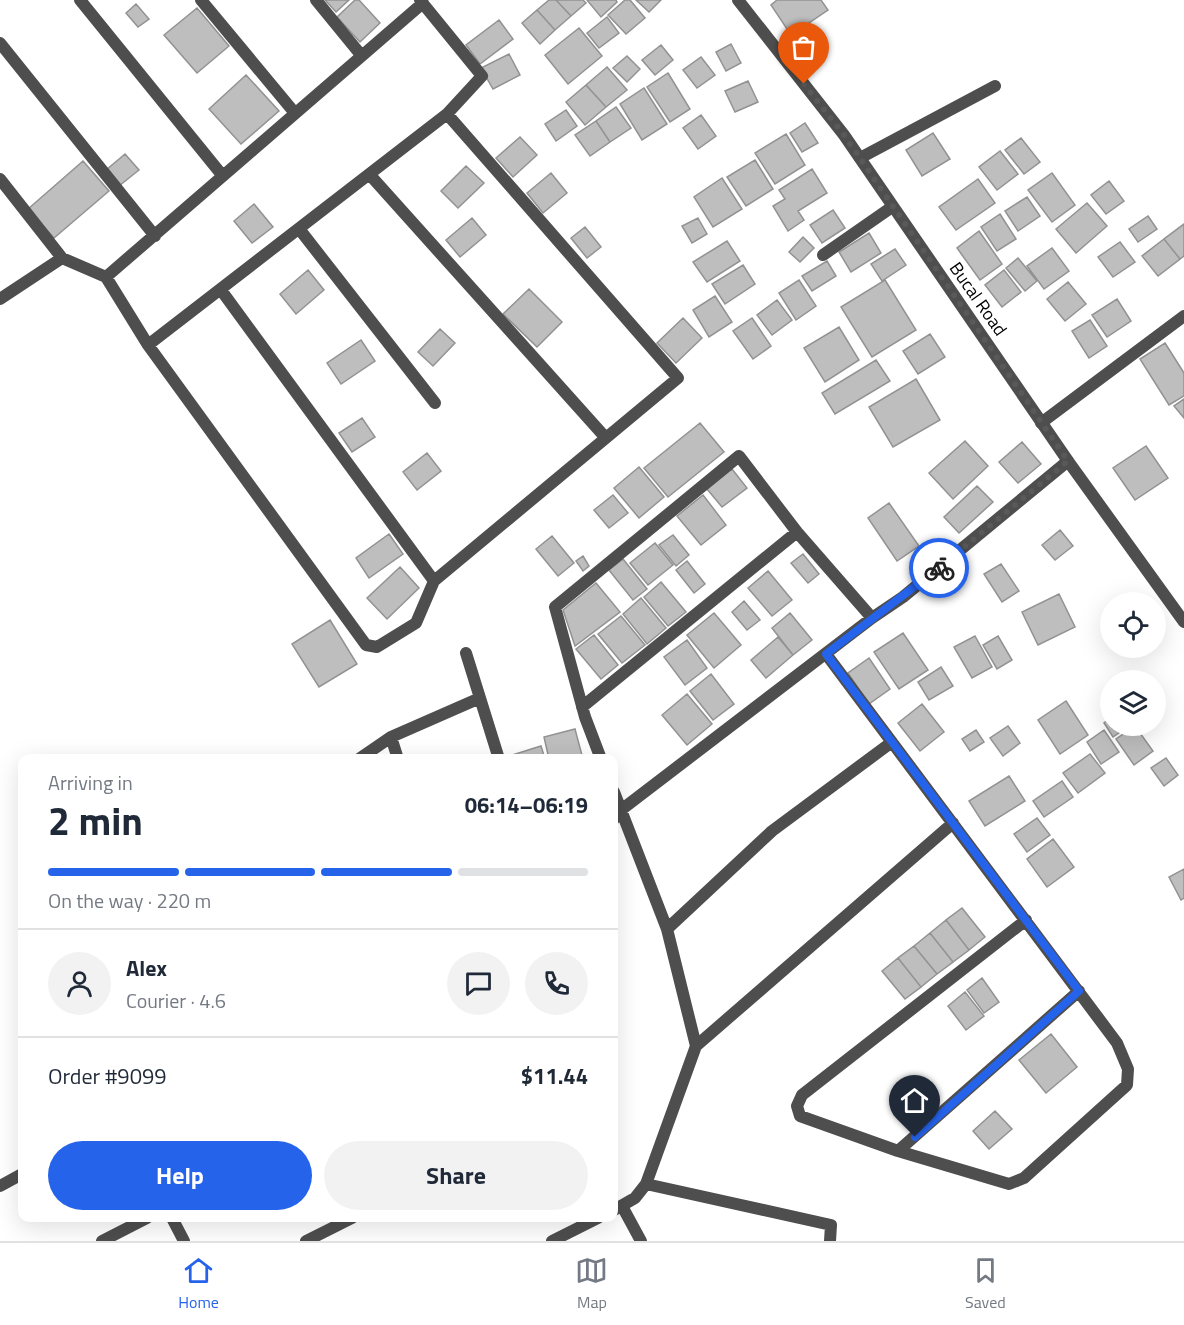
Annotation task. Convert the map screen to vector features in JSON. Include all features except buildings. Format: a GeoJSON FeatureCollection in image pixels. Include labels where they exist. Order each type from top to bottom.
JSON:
{"type":"FeatureCollection","features":[{"type":"Feature","properties":{"kind":"street"},"geometry":{"type":"LineString","coordinates":[[80,0],[222,176]]}},
{"type":"Feature","properties":{"kind":"street"},"geometry":{"type":"LineString","coordinates":[[201,0],[294,112]]}},
{"type":"Feature","properties":{"kind":"street"},"geometry":{"type":"LineString","coordinates":[[316,0],[361,55]]}},
{"type":"Feature","properties":{"kind":"street","name":"Bucal Road"},"geometry":{"type":"LineString","coordinates":[[738,0],[860,158],[1041,423],[1184,622]]}},
{"type":"Feature","properties":{"kind":"street"},"geometry":{"type":"LineString","coordinates":[[106,277],[421,1],[482,76],[447,114],[300,230],[148,345]]}},
{"type":"Feature","properties":{"kind":"street"},"geometry":{"type":"LineString","coordinates":[[0,43],[155,236]]}},
{"type":"Feature","properties":{"kind":"street"},"geometry":{"type":"LineString","coordinates":[[860,158],[995,86]]}},
{"type":"Feature","properties":{"kind":"street"},"geometry":{"type":"LineString","coordinates":[[0,179],[62,258],[106,277],[148,345],[366,645],[377,647],[416,623],[434,581],[605,437],[677,380],[677,374],[447,114]]}},
{"type":"Feature","properties":{"kind":"street"},"geometry":{"type":"LineString","coordinates":[[370,175],[605,437]]}},
{"type":"Feature","properties":{"kind":"street"},"geometry":{"type":"LineString","coordinates":[[823,255],[892,207]]}},
{"type":"Feature","properties":{"kind":"street"},"geometry":{"type":"LineString","coordinates":[[300,230],[435,403]]}},
{"type":"Feature","properties":{"kind":"street"},"geometry":{"type":"LineString","coordinates":[[0,299],[62,258]]}},
{"type":"Feature","properties":{"kind":"street"},"geometry":{"type":"LineString","coordinates":[[221,290],[434,581]]}},
{"type":"Feature","properties":{"kind":"street"},"geometry":{"type":"LineString","coordinates":[[1041,423],[1184,316]]}},
{"type":"Feature","properties":{"kind":"street"},"geometry":{"type":"LineString","coordinates":[[599,754],[582,707],[555,607],[739,456],[797,532],[872,618]]}},
{"type":"Feature","properties":{"kind":"street"},"geometry":{"type":"LineString","coordinates":[[618,813],[872,618],[903,597],[1068,461]]}},
{"type":"Feature","properties":{"kind":"street"},"geometry":{"type":"LineString","coordinates":[[582,707],[797,532]]}},
{"type":"Feature","properties":{"kind":"street"},"geometry":{"type":"LineString","coordinates":[[466,653],[497,754]]}},
{"type":"Feature","properties":{"kind":"street"},"geometry":{"type":"LineString","coordinates":[[826,654],[954,823],[1079,991],[1117,1043],[1128,1069],[1126,1085],[1024,1178],[1009,1184],[898,1151],[800,1116],[797,1106],[802,1095],[1026,920]]}},
{"type":"Feature","properties":{"kind":"street"},"geometry":{"type":"LineString","coordinates":[[366,754],[391,737],[480,698]]}},
{"type":"Feature","properties":{"kind":"street"},"geometry":{"type":"LineString","coordinates":[[391,737],[396,754]]}},
{"type":"Feature","properties":{"kind":"street"},"geometry":{"type":"LineString","coordinates":[[667,929],[772,831],[892,742]]}},
{"type":"Feature","properties":{"kind":"street"},"geometry":{"type":"LineString","coordinates":[[618,816],[667,929],[696,1046]]}},
{"type":"Feature","properties":{"kind":"street"},"geometry":{"type":"LineString","coordinates":[[641,1241],[618,1208],[635,1198],[646,1184],[696,1046],[954,823]]}},
{"type":"Feature","properties":{"kind":"street"},"geometry":{"type":"LineString","coordinates":[[898,1151],[1079,991]]}},
{"type":"Feature","properties":{"kind":"street"},"geometry":{"type":"LineString","coordinates":[[0,1186],[18,1176]]}},
{"type":"Feature","properties":{"kind":"street"},"geometry":{"type":"LineString","coordinates":[[646,1184],[831,1225],[830,1241]]}},
{"type":"Feature","properties":{"kind":"street"},"geometry":{"type":"LineString","coordinates":[[102,1241],[139,1222]]}},
{"type":"Feature","properties":{"kind":"street"},"geometry":{"type":"LineString","coordinates":[[174,1222],[184,1241]]}},
{"type":"Feature","properties":{"kind":"street"},"geometry":{"type":"LineString","coordinates":[[306,1241],[344,1222]]}},
{"type":"Feature","properties":{"kind":"street"},"geometry":{"type":"LineString","coordinates":[[552,1241],[590,1222]]}},
{"type":"Feature","properties":{"kind":"way so far"},"geometry":{"type":"LineString","coordinates":[[804,84],[844,135],[1068,461],[939,568]]}},
{"type":"Feature","properties":{"kind":"route"},"geometry":{"type":"LineString","coordinates":[[915,1137],[1079,991],[826,654],[939,568]]}}]}
